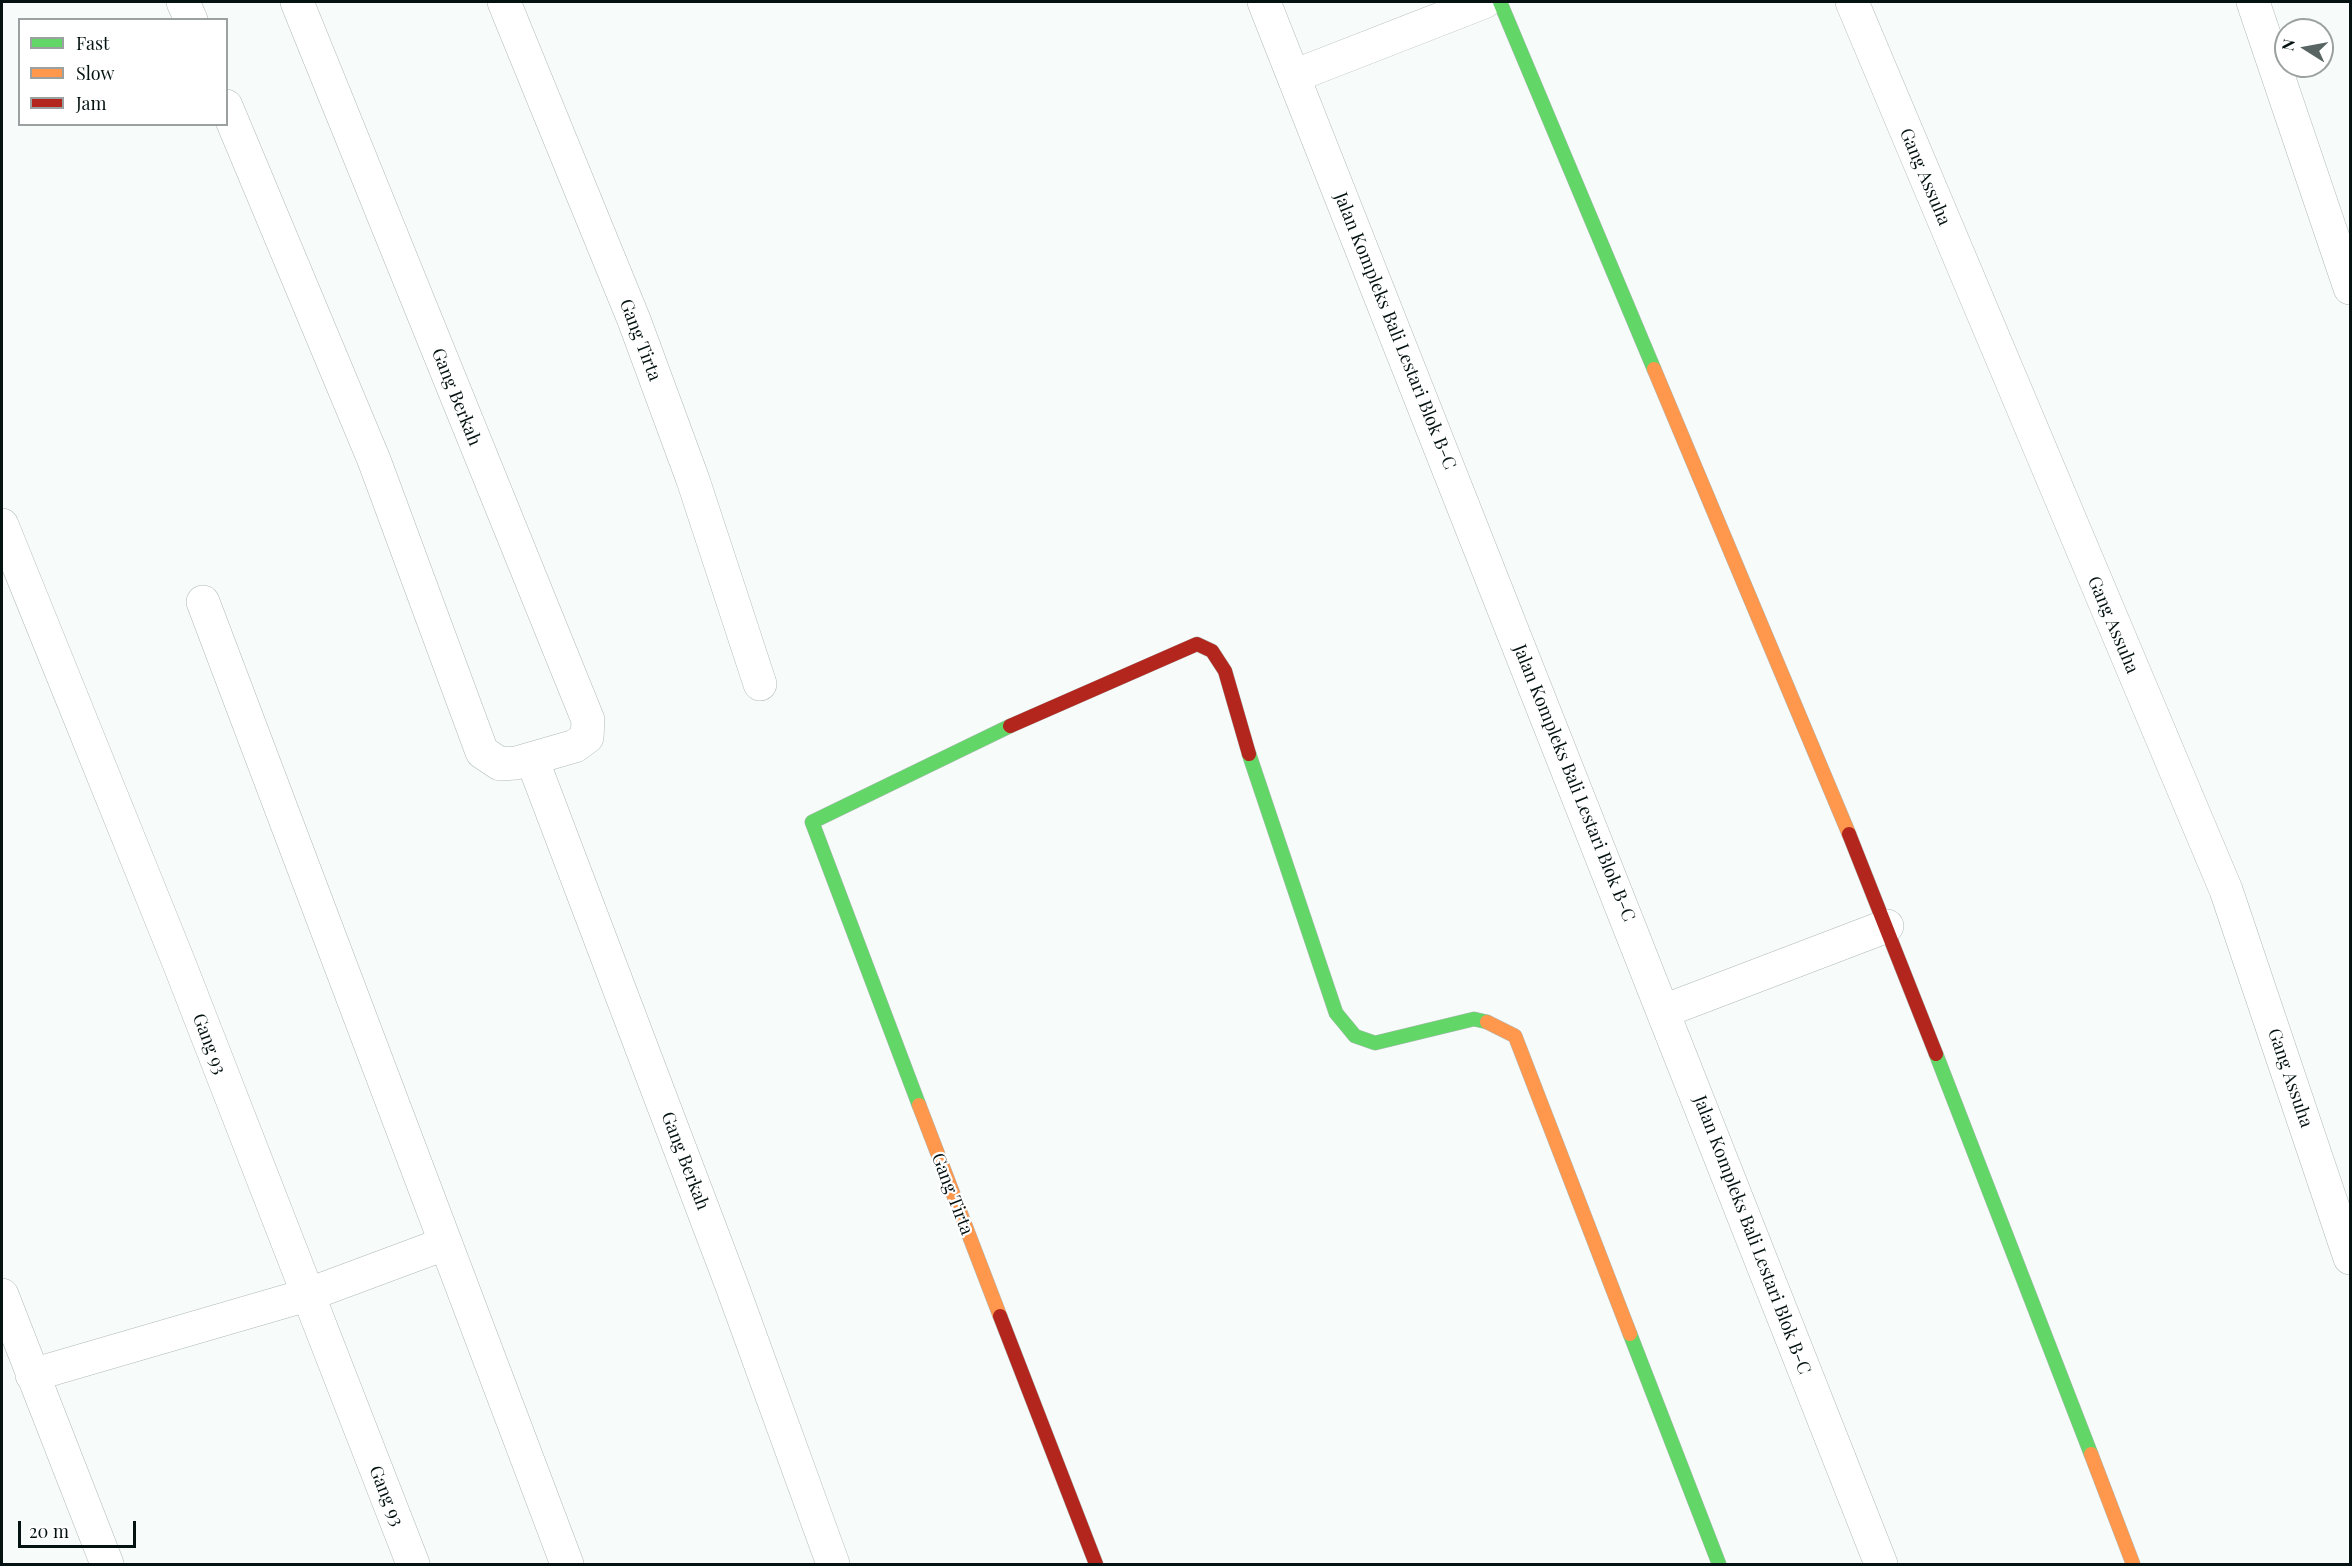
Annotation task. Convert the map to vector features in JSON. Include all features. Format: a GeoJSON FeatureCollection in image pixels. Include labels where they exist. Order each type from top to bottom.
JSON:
{"type":"FeatureCollection","features":[{"type":"Feature","properties":{"kind":"street"},"geometry":{"type":"LineString","coordinates":[[183,2],[190,18]]}},
{"type":"Feature","properties":{"kind":"street","name":"Gang Berkah"},"geometry":{"type":"LineString","coordinates":[[228,111],[374,460],[483,752],[500,764],[532,759],[575,746],[587,737],[588,720],[297,2]]}},
{"type":"Feature","properties":{"kind":"street","name":"Gang Tirta"},"geometry":{"type":"LineString","coordinates":[[504,2],[634,320],[693,480],[760,684]]}},
{"type":"Feature","properties":{"kind":"street","name":"Jalan Kompleks Bali Lestari Blok B-C"},"geometry":{"type":"LineString","coordinates":[[1264,2],[1881,1564]]}},
{"type":"Feature","properties":{"kind":"street"},"geometry":{"type":"LineString","coordinates":[[1294,76],[1484,2]]}},
{"type":"Feature","properties":{"kind":"street"},"geometry":{"type":"LineString","coordinates":[[1500,2],[1887,926],[2133,1564]]}},
{"type":"Feature","properties":{"kind":"street","name":"Gang Assuha"},"geometry":{"type":"LineString","coordinates":[[1852,2],[2226,890],[2350,1258]]}},
{"type":"Feature","properties":{"kind":"street"},"geometry":{"type":"LineString","coordinates":[[2253,2],[2350,288]]}},
{"type":"Feature","properties":{"kind":"street","name":"Gang 93"},"geometry":{"type":"LineString","coordinates":[[2,525],[174,952],[413,1564]]}},
{"type":"Feature","properties":{"kind":"street"},"geometry":{"type":"LineString","coordinates":[[203,602],[567,1564]]}},
{"type":"Feature","properties":{"kind":"street","name":"Gang Tirta"},"geometry":{"type":"LineString","coordinates":[[1096,1564],[863,961],[812,822],[1006,728],[1197,644],[1212,651],[1225,671],[1238,721],[1336,1013],[1355,1036],[1375,1043],[1473,1019],[1496,1026],[1515,1036],[1719,1564]]}},
{"type":"Feature","properties":{"kind":"street","name":"Gang Berkah"},"geometry":{"type":"LineString","coordinates":[[532,759],[679,1143],[833,1564]]}},
{"type":"Feature","properties":{"kind":"street"},"geometry":{"type":"LineString","coordinates":[[1664,1011],[1887,926]]}},
{"type":"Feature","properties":{"kind":"street"},"geometry":{"type":"LineString","coordinates":[[32,1375],[307,1295],[444,1244]]}},
{"type":"Feature","properties":{"kind":"street"},"geometry":{"type":"LineString","coordinates":[[2,1295],[107,1564]]}},
{"type":"Feature","properties":{"kind":"traffic: fast"},"geometry":{"type":"LineString","coordinates":[[1500,2],[1654,369]]}},
{"type":"Feature","properties":{"kind":"traffic: fast"},"geometry":{"type":"LineString","coordinates":[[919,1105],[812,822],[1010,726]]}},
{"type":"Feature","properties":{"kind":"traffic: fast"},"geometry":{"type":"LineString","coordinates":[[1249,754],[1336,1013],[1355,1036],[1375,1043],[1474,1019],[1487,1022]]}},
{"type":"Feature","properties":{"kind":"traffic: fast"},"geometry":{"type":"LineString","coordinates":[[1936,1054],[2091,1454]]}},
{"type":"Feature","properties":{"kind":"traffic: fast"},"geometry":{"type":"LineString","coordinates":[[1630,1334],[1719,1564]]}},
{"type":"Feature","properties":{"kind":"traffic: slow"},"geometry":{"type":"LineString","coordinates":[[1654,369],[1849,834]]}},
{"type":"Feature","properties":{"kind":"traffic: slow"},"geometry":{"type":"LineString","coordinates":[[1487,1022],[1515,1036],[1630,1334]]}},
{"type":"Feature","properties":{"kind":"traffic: slow"},"geometry":{"type":"LineString","coordinates":[[919,1105],[1000,1316]]}},
{"type":"Feature","properties":{"kind":"traffic: slow"},"geometry":{"type":"LineString","coordinates":[[2091,1454],[2133,1564]]}},
{"type":"Feature","properties":{"kind":"traffic: jam"},"geometry":{"type":"LineString","coordinates":[[1010,726],[1197,644],[1212,651],[1225,671],[1249,754]]}},
{"type":"Feature","properties":{"kind":"traffic: jam"},"geometry":{"type":"LineString","coordinates":[[1849,834],[1936,1054]]}},
{"type":"Feature","properties":{"kind":"traffic: jam"},"geometry":{"type":"LineString","coordinates":[[1000,1316],[1096,1564]]}}]}
